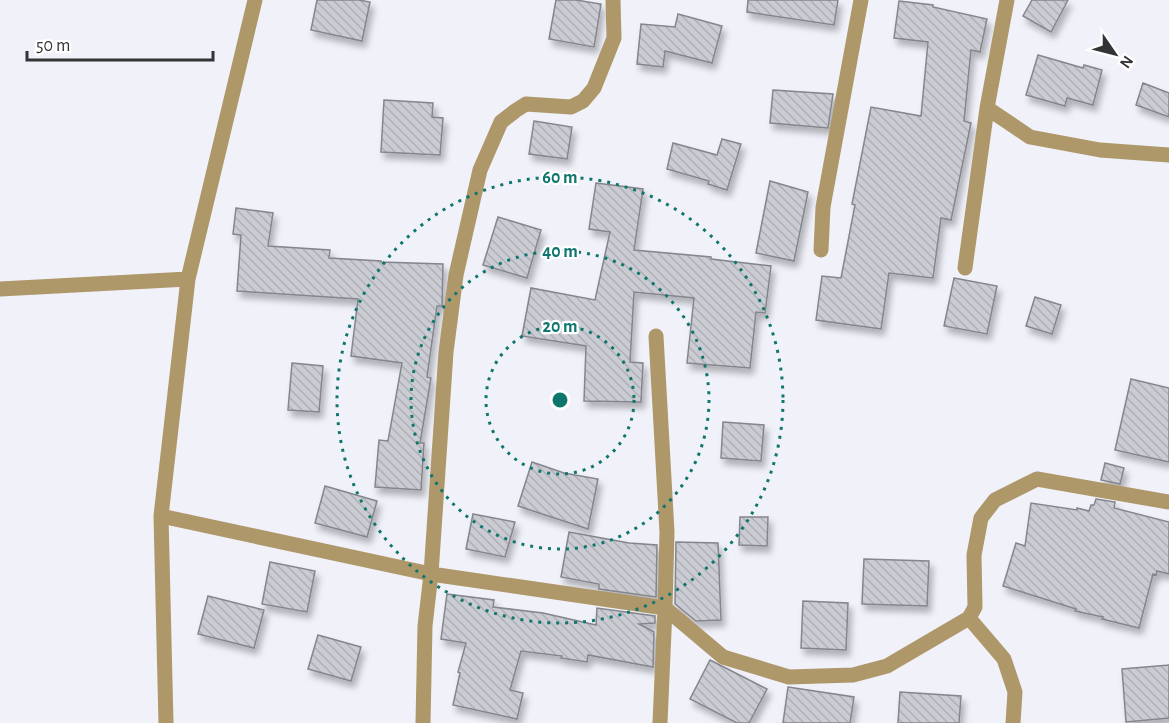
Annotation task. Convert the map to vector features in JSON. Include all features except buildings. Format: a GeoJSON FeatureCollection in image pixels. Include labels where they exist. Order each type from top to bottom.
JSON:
{"type":"FeatureCollection","features":[{"type":"Feature","properties":{"kind":"street"},"geometry":{"type":"LineString","coordinates":[[166,723],[161,516],[188,279],[255,0]]}},
{"type":"Feature","properties":{"kind":"street"},"geometry":{"type":"LineString","coordinates":[[423,723],[425,626],[431,574],[446,352],[456,275],[480,170],[501,122],[515,111],[526,104],[571,107],[583,101],[594,88],[614,38],[613,0]]}},
{"type":"Feature","properties":{"kind":"street"},"geometry":{"type":"LineString","coordinates":[[821,250],[823,207],[861,0]]}},
{"type":"Feature","properties":{"kind":"street"},"geometry":{"type":"LineString","coordinates":[[964,268],[987,108],[1007,0]]}},
{"type":"Feature","properties":{"kind":"street"},"geometry":{"type":"LineString","coordinates":[[987,108],[1030,137],[1101,150],[1169,155]]}},
{"type":"Feature","properties":{"kind":"street"},"geometry":{"type":"LineString","coordinates":[[0,289],[188,279]]}},
{"type":"Feature","properties":{"kind":"street"},"geometry":{"type":"LineString","coordinates":[[657,336],[667,532],[660,723]]}},
{"type":"Feature","properties":{"kind":"street"},"geometry":{"type":"LineString","coordinates":[[161,516],[431,574],[665,608],[723,657],[789,677],[853,675],[887,666],[969,618],[975,607],[974,555],[981,518],[995,500],[1037,479],[1169,502]]}},
{"type":"Feature","properties":{"kind":"street"},"geometry":{"type":"LineString","coordinates":[[969,618],[1004,658],[1015,692],[1013,723]]}}]}
